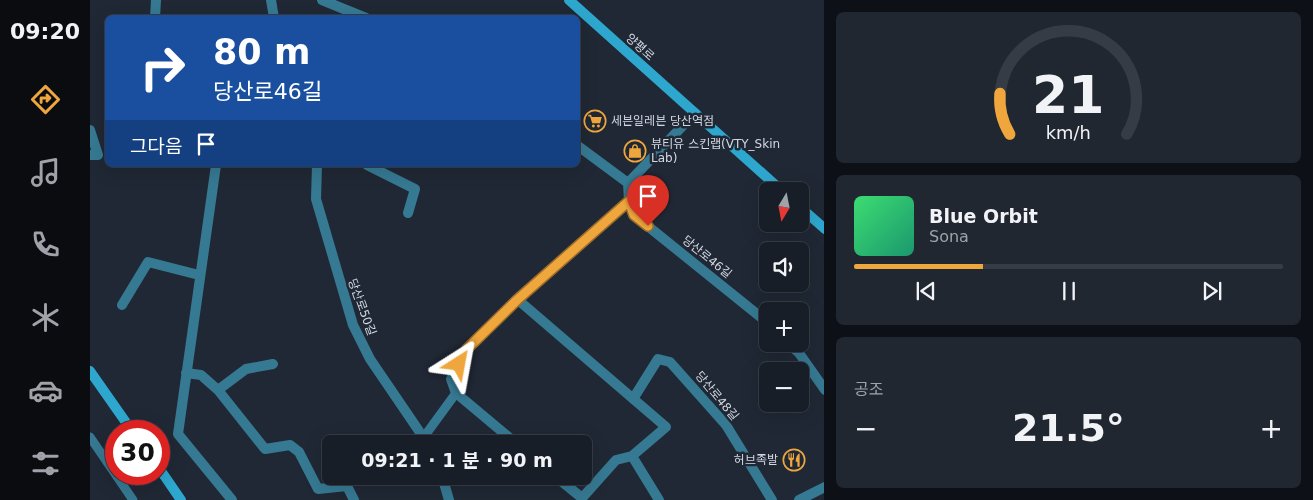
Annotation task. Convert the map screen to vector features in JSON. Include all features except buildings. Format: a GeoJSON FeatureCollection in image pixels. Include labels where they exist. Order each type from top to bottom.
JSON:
{"type":"FeatureCollection","features":[{"type":"Feature","properties":{"kind":"main road","name":"양평로"},"geometry":{"type":"LineString","coordinates":[[569,0],[772,182]]}},
{"type":"Feature","properties":{"kind":"main road"},"geometry":{"type":"LineString","coordinates":[[809,216],[824,230]]}},
{"type":"Feature","properties":{"kind":"main road"},"geometry":{"type":"LineString","coordinates":[[90,371],[124,420]]}},
{"type":"Feature","properties":{"kind":"main road"},"geometry":{"type":"LineString","coordinates":[[170,484],[181,500]]}},
{"type":"Feature","properties":{"kind":"street"},"geometry":{"type":"LineString","coordinates":[[155,15],[156,0]]}},
{"type":"Feature","properties":{"kind":"street"},"geometry":{"type":"LineString","coordinates":[[271,0],[274,15]]}},
{"type":"Feature","properties":{"kind":"street"},"geometry":{"type":"LineString","coordinates":[[322,0],[359,15]]}},
{"type":"Feature","properties":{"kind":"street"},"geometry":{"type":"LineString","coordinates":[[580,147],[628,183],[695,113]]}},
{"type":"Feature","properties":{"kind":"street"},"geometry":{"type":"LineString","coordinates":[[90,130],[98,155],[90,156]]}},
{"type":"Feature","properties":{"kind":"street"},"geometry":{"type":"LineString","coordinates":[[216,167],[178,434],[232,500]]}},
{"type":"Feature","properties":{"kind":"street","name":"당산로50길"},"geometry":{"type":"LineString","coordinates":[[317,167],[316,200],[353,325],[370,359],[420,435]]}},
{"type":"Feature","properties":{"kind":"street"},"geometry":{"type":"LineString","coordinates":[[372,167],[416,189],[408,213]]}},
{"type":"Feature","properties":{"kind":"street","name":"당산로46길"},"geometry":{"type":"LineString","coordinates":[[628,183],[629,201],[634,215],[759,316]]}},
{"type":"Feature","properties":{"kind":"street"},"geometry":{"type":"LineString","coordinates":[[506,435],[456,393],[451,379],[467,349],[517,300],[629,201]]}},
{"type":"Feature","properties":{"kind":"street"},"geometry":{"type":"LineString","coordinates":[[122,305],[148,262],[200,275]]}},
{"type":"Feature","properties":{"kind":"street"},"geometry":{"type":"LineString","coordinates":[[517,300],[666,427],[632,456],[616,460],[582,498],[566,485]]}},
{"type":"Feature","properties":{"kind":"street"},"geometry":{"type":"LineString","coordinates":[[798,352],[824,390]]}},
{"type":"Feature","properties":{"kind":"street","name":"당산로48길"},"geometry":{"type":"LineString","coordinates":[[633,399],[658,360],[670,362],[726,425],[772,500]]}},
{"type":"Feature","properties":{"kind":"street"},"geometry":{"type":"LineString","coordinates":[[218,390],[246,369],[273,364]]}},
{"type":"Feature","properties":{"kind":"street"},"geometry":{"type":"LineString","coordinates":[[186,372],[201,375],[218,390],[265,449],[290,445],[299,452],[318,489],[347,486],[354,500]]}},
{"type":"Feature","properties":{"kind":"street"},"geometry":{"type":"LineString","coordinates":[[632,456],[659,500]]}},
{"type":"Feature","properties":{"kind":"street"},"geometry":{"type":"LineString","coordinates":[[444,485],[447,500]]}},
{"type":"Feature","properties":{"kind":"street"},"geometry":{"type":"LineString","coordinates":[[799,500],[824,487]]}},
{"type":"Feature","properties":{"kind":"lane"},"geometry":{"type":"LineString","coordinates":[[427,435],[456,393]]}},
{"type":"Feature","properties":{"kind":"lane"},"geometry":{"type":"LineString","coordinates":[[90,437],[132,500]]}},
{"type":"Feature","properties":{"kind":"place","name":"세븐일레븐 당산역점"},"geometry":{"type":"Point","coordinates":[595,121]}},
{"type":"Feature","properties":{"kind":"place","name":"뷰티유 스킨랩(VTY_Skin Lab)"},"geometry":{"type":"Point","coordinates":[635,151]}},
{"type":"Feature","properties":{"kind":"place","name":"허브족발"},"geometry":{"type":"Point","coordinates":[794,460]}},
{"type":"Feature","properties":{"kind":"route"},"geometry":{"type":"LineString","coordinates":[[459,364],[467,349],[517,300],[629,201],[634,215],[648,226]]}}]}
